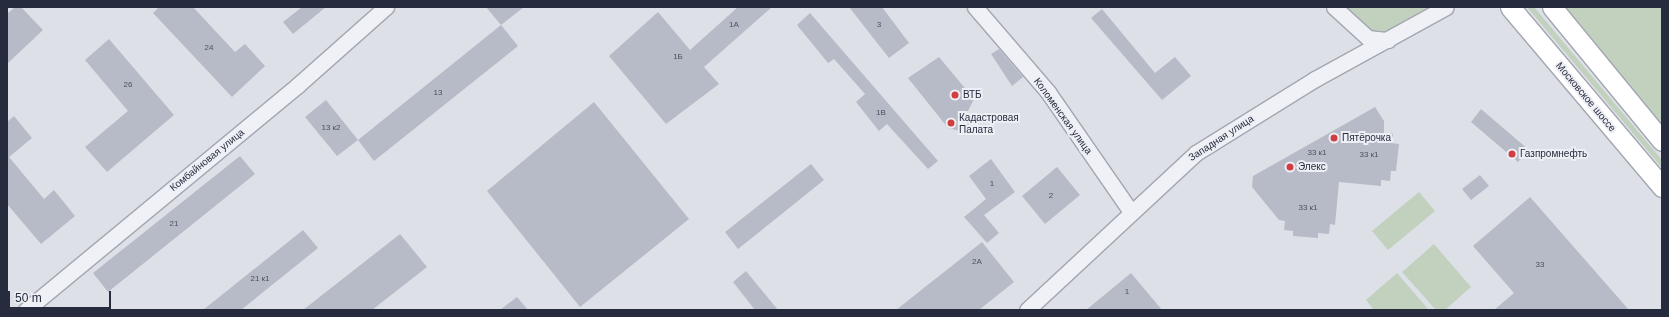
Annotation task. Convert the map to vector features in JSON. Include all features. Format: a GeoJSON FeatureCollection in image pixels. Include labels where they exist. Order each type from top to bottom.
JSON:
{"type":"FeatureCollection","features":[{"type":"Feature","properties":{"kind":"main road","name":"Московское шоссе"},"geometry":{"type":"LineString","coordinates":[[1510,7],[1662,187]]}},
{"type":"Feature","properties":{"kind":"main road"},"geometry":{"type":"LineString","coordinates":[[1552,7],[1662,141]]}},
{"type":"Feature","properties":{"kind":"street","name":"Комбайновая улица"},"geometry":{"type":"LineString","coordinates":[[26,310],[298,85],[386,7]]}},
{"type":"Feature","properties":{"kind":"street","name":"Коломенская улица"},"geometry":{"type":"LineString","coordinates":[[975,7],[1048,92],[1131,212]]}},
{"type":"Feature","properties":{"kind":"street"},"geometry":{"type":"LineString","coordinates":[[1334,7],[1368,38],[1388,40]]}},
{"type":"Feature","properties":{"kind":"street","name":"Западная улица"},"geometry":{"type":"LineString","coordinates":[[1027,310],[1174,170],[1211,142],[1315,79],[1446,7]]}},
{"type":"Feature","properties":{"kind":"green space"},"geometry":{"type":"Polygon","coordinates":[[[1342,7],[1429,7],[1391,32],[1374,34],[1342,7]]]}},
{"type":"Feature","properties":{"kind":"green space"},"geometry":{"type":"Polygon","coordinates":[[[1527,7],[1534,7],[1662,160],[1662,168],[1527,7]]]}},
{"type":"Feature","properties":{"kind":"green space"},"geometry":{"type":"Polygon","coordinates":[[[1554,7],[1662,7],[1662,133],[1554,7]]]}},
{"type":"Feature","properties":{"kind":"green space"},"geometry":{"type":"Polygon","coordinates":[[[1419,192],[1435,211],[1388,250],[1372,231],[1419,192]]]}},
{"type":"Feature","properties":{"kind":"green space"},"geometry":{"type":"Polygon","coordinates":[[[1434,244],[1471,287],[1445,310],[1436,310],[1402,272],[1434,244]]]}},
{"type":"Feature","properties":{"kind":"green space"},"geometry":{"type":"Polygon","coordinates":[[[1397,273],[1429,310],[1374,310],[1366,300],[1397,273]]]}},
{"type":"Feature","properties":{"kind":"building"},"geometry":{"type":"Polygon","coordinates":[[[15,7],[21,7],[43,30],[7,64],[7,14],[15,7]]]}},
{"type":"Feature","properties":{"kind":"building"},"geometry":{"type":"Polygon","coordinates":[[[159,7],[193,7],[235,52],[245,44],[265,66],[232,97],[153,13],[159,7]]]}},
{"type":"Feature","properties":{"kind":"building"},"geometry":{"type":"Polygon","coordinates":[[[302,7],[326,7],[293,34],[283,22],[302,7]]]}},
{"type":"Feature","properties":{"kind":"building"},"geometry":{"type":"Polygon","coordinates":[[[486,7],[524,7],[501,25],[486,7]]]}},
{"type":"Feature","properties":{"kind":"building"},"geometry":{"type":"Polygon","coordinates":[[[738,7],[772,7],[704,67],[719,84],[666,124],[609,56],[658,12],[690,50],[738,7]]]}},
{"type":"Feature","properties":{"kind":"building"},"geometry":{"type":"Polygon","coordinates":[[[849,7],[882,7],[909,43],[889,58],[849,7]]]}},
{"type":"Feature","properties":{"kind":"building"},"geometry":{"type":"Polygon","coordinates":[[[1102,9],[1155,73],[1175,57],[1191,76],[1162,100],[1091,18],[1102,9]]]}},
{"type":"Feature","properties":{"kind":"building"},"geometry":{"type":"Polygon","coordinates":[[[810,13],[938,161],[928,169],[887,124],[879,131],[856,102],[865,94],[834,59],[828,63],[797,25],[810,13]]]}},
{"type":"Feature","properties":{"kind":"building"},"geometry":{"type":"Polygon","coordinates":[[[501,25],[518,46],[374,161],[358,140],[501,25]]]}},
{"type":"Feature","properties":{"kind":"building"},"geometry":{"type":"Polygon","coordinates":[[[109,39],[174,115],[107,172],[85,147],[128,111],[85,60],[109,39]]]}},
{"type":"Feature","properties":{"kind":"building"},"geometry":{"type":"Polygon","coordinates":[[[999,49],[1023,77],[1012,86],[991,54],[999,49]]]}},
{"type":"Feature","properties":{"kind":"building"},"geometry":{"type":"Polygon","coordinates":[[[939,57],[974,99],[965,117],[973,126],[960,131],[948,128],[908,78],[939,57]]]}},
{"type":"Feature","properties":{"kind":"building"},"geometry":{"type":"Polygon","coordinates":[[[326,100],[358,140],[337,156],[305,117],[326,100]]]}},
{"type":"Feature","properties":{"kind":"building"},"geometry":{"type":"Polygon","coordinates":[[[594,102],[689,219],[580,307],[487,191],[594,102]]]}},
{"type":"Feature","properties":{"kind":"building"},"geometry":{"type":"Polygon","coordinates":[[[1375,107],[1384,121],[1384,133],[1393,134],[1392,143],[1399,144],[1396,171],[1391,171],[1390,181],[1381,180],[1381,186],[1339,182],[1335,225],[1330,224],[1329,234],[1318,233],[1318,238],[1293,236],[1293,231],[1284,230],[1285,221],[1279,220],[1252,187],[1253,176],[1375,107]]]}},
{"type":"Feature","properties":{"kind":"building"},"geometry":{"type":"Polygon","coordinates":[[[1481,109],[1529,150],[1518,162],[1471,122],[1481,109]]]}},
{"type":"Feature","properties":{"kind":"building"},"geometry":{"type":"Polygon","coordinates":[[[14,116],[32,138],[9,157],[44,199],[54,190],[75,216],[41,244],[7,204],[7,122],[14,116]]]}},
{"type":"Feature","properties":{"kind":"building"},"geometry":{"type":"Polygon","coordinates":[[[240,156],[255,174],[108,292],[93,273],[240,156]]]}},
{"type":"Feature","properties":{"kind":"building"},"geometry":{"type":"Polygon","coordinates":[[[991,159],[1015,192],[984,215],[999,233],[987,243],[964,217],[986,199],[969,176],[991,159]]]}},
{"type":"Feature","properties":{"kind":"building"},"geometry":{"type":"Polygon","coordinates":[[[811,164],[824,180],[738,249],[725,232],[811,164]]]}},
{"type":"Feature","properties":{"kind":"building"},"geometry":{"type":"Polygon","coordinates":[[[1057,167],[1080,195],[1045,224],[1022,196],[1057,167]]]}},
{"type":"Feature","properties":{"kind":"building"},"geometry":{"type":"Polygon","coordinates":[[[1480,175],[1489,186],[1471,200],[1462,189],[1480,175]]]}},
{"type":"Feature","properties":{"kind":"building"},"geometry":{"type":"Polygon","coordinates":[[[1530,197],[1629,310],[1494,310],[1514,293],[1473,246],[1530,197]]]}},
{"type":"Feature","properties":{"kind":"building"},"geometry":{"type":"Polygon","coordinates":[[[303,230],[318,248],[241,310],[203,310],[303,230]]]}},
{"type":"Feature","properties":{"kind":"building"},"geometry":{"type":"Polygon","coordinates":[[[400,234],[427,267],[372,310],[303,310],[400,234]]]}},
{"type":"Feature","properties":{"kind":"building"},"geometry":{"type":"Polygon","coordinates":[[[982,242],[1014,282],[979,310],[896,310],[982,242]]]}},
{"type":"Feature","properties":{"kind":"building"},"geometry":{"type":"Polygon","coordinates":[[[746,271],[778,310],[755,310],[733,282],[746,271]]]}},
{"type":"Feature","properties":{"kind":"building"},"geometry":{"type":"Polygon","coordinates":[[[1131,273],[1162,310],[1086,310],[1131,273]]]}},
{"type":"Feature","properties":{"kind":"building"},"geometry":{"type":"Polygon","coordinates":[[[517,297],[528,310],[500,310],[517,297]]]}},
{"type":"Feature","properties":{"kind":"place","name":"ВТБ"},"geometry":{"type":"Point","coordinates":[955,95]}},
{"type":"Feature","properties":{"kind":"place","name":"Кадастровая Палата"},"geometry":{"type":"Point","coordinates":[951,123]}},
{"type":"Feature","properties":{"kind":"place","name":"Пятёрочка"},"geometry":{"type":"Point","coordinates":[1334,138]}},
{"type":"Feature","properties":{"kind":"place","name":"Газпромнефть"},"geometry":{"type":"Point","coordinates":[1512,154]}},
{"type":"Feature","properties":{"kind":"place","name":"Элекс"},"geometry":{"type":"Point","coordinates":[1290,167]}}]}
